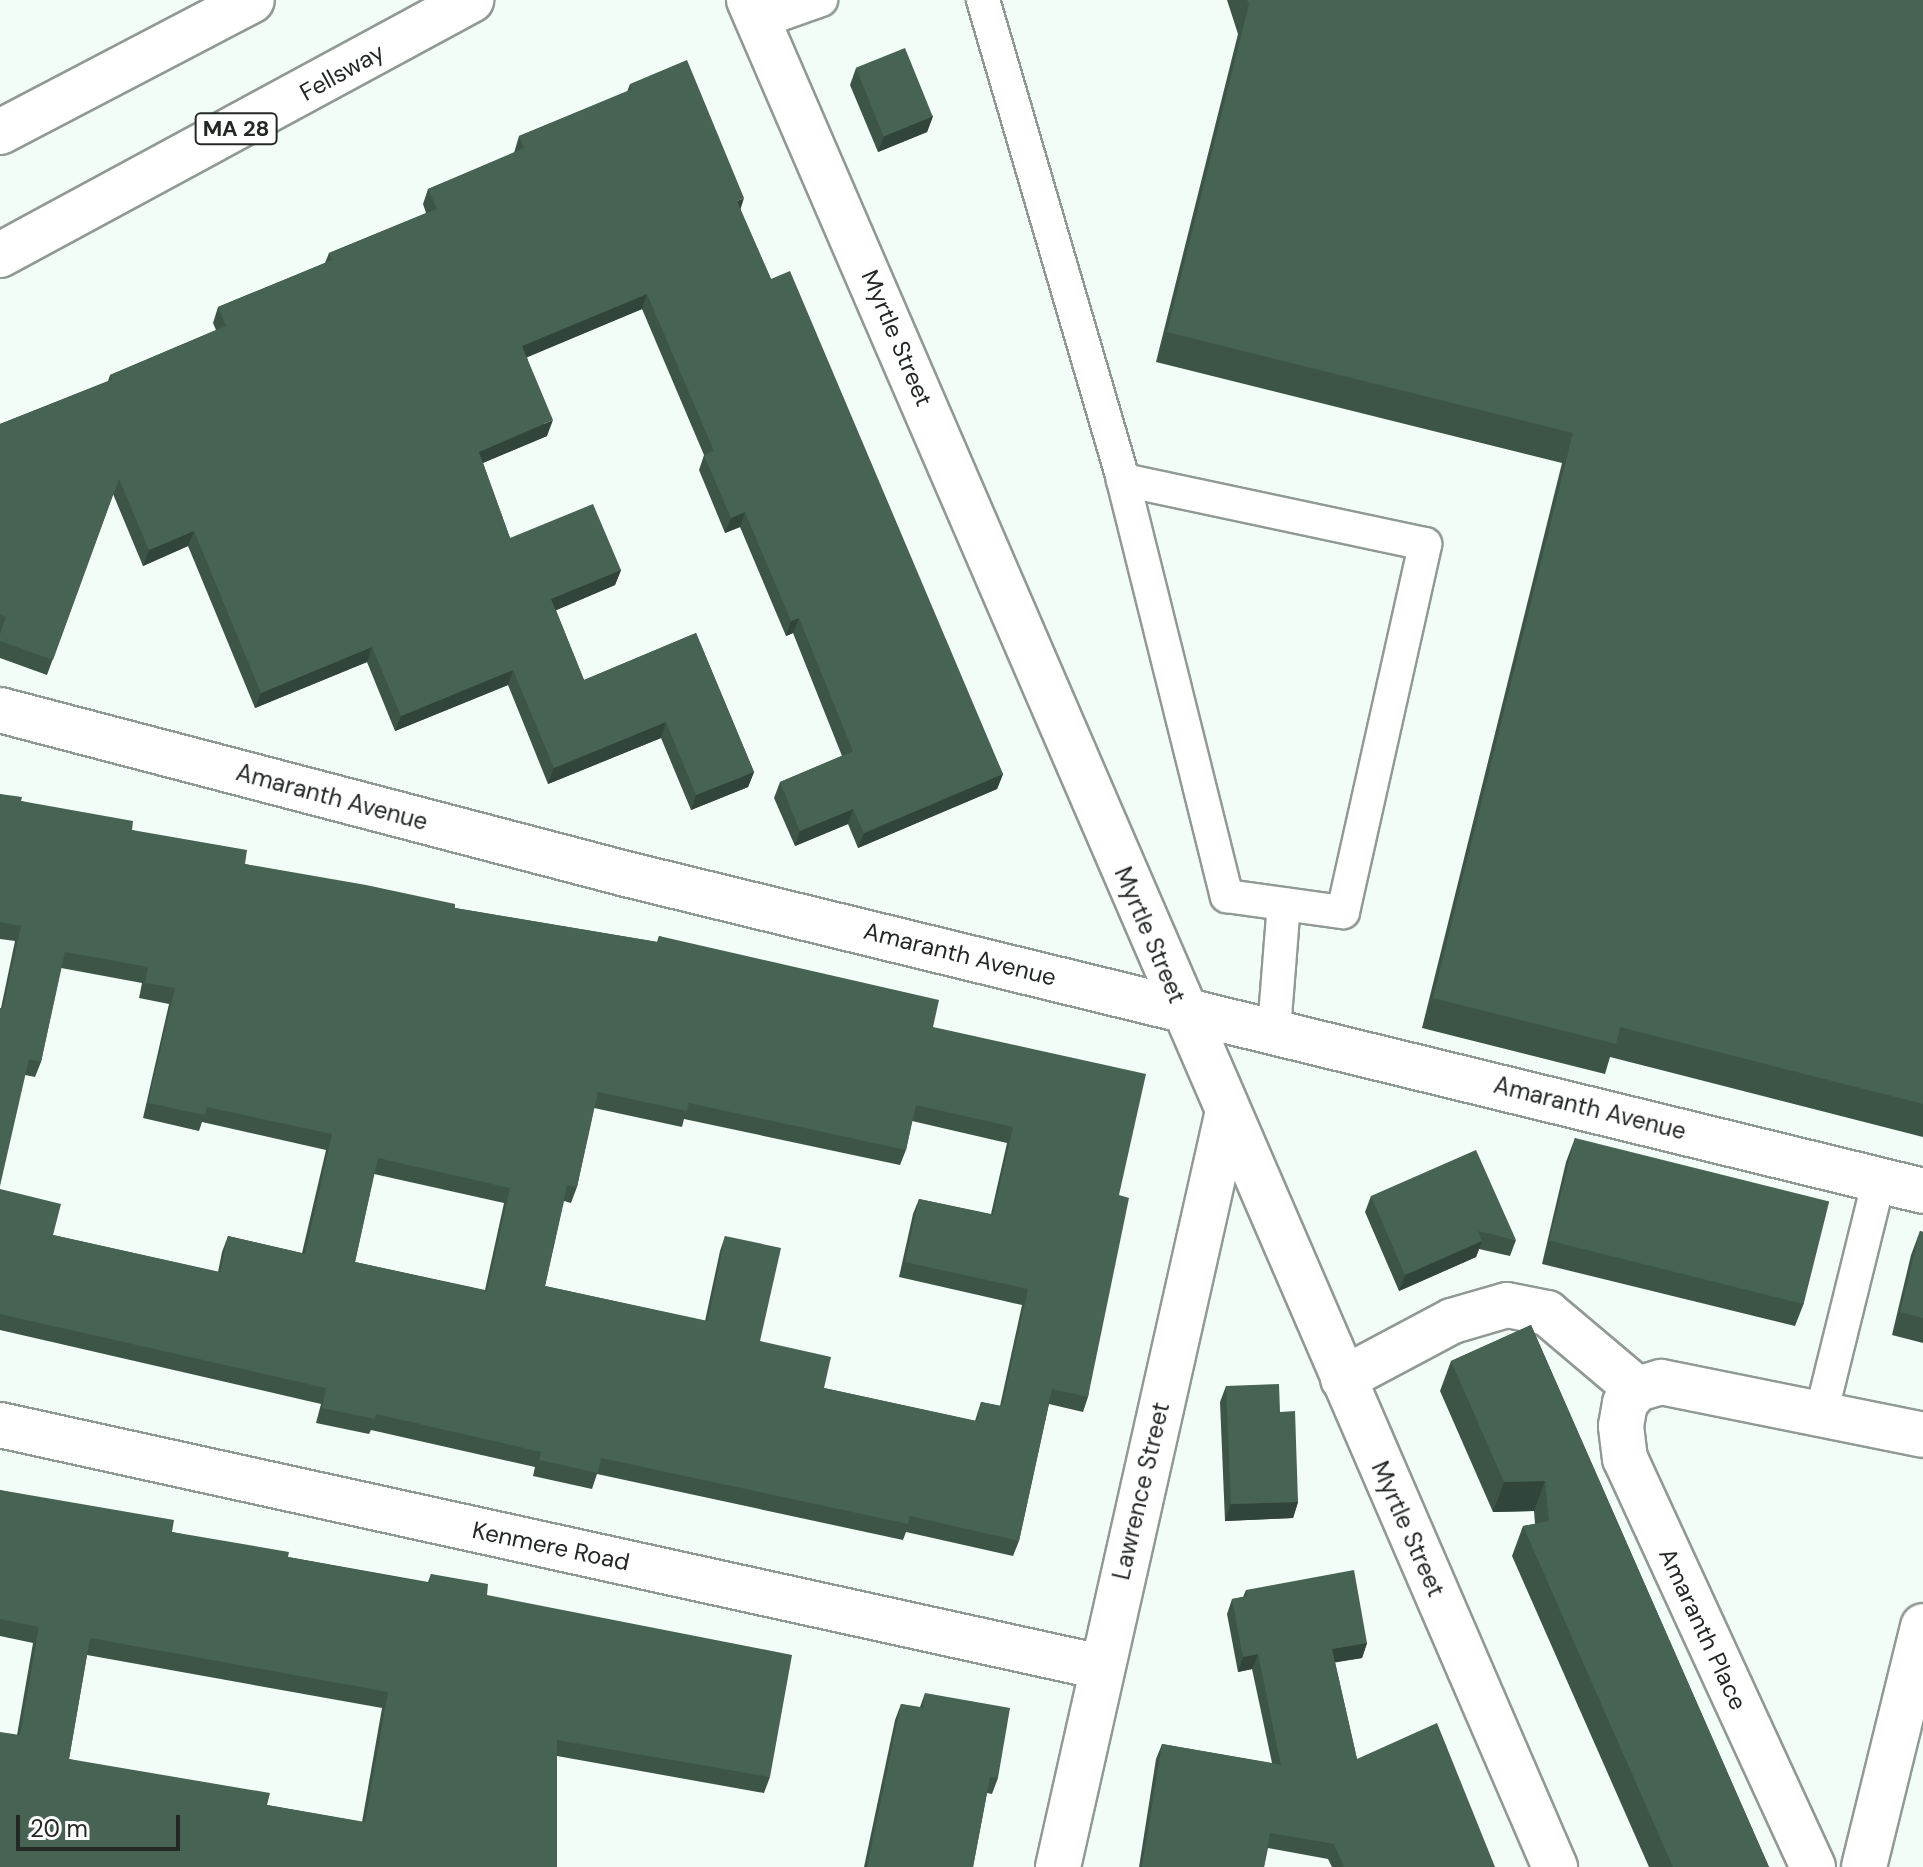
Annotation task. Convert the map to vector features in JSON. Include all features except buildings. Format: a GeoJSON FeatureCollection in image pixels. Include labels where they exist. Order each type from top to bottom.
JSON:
{"type":"FeatureCollection","features":[{"type":"Feature","properties":{"kind":"street"},"geometry":{"type":"LineString","coordinates":[[0,132],[252,0]]}},
{"type":"Feature","properties":{"kind":"street","name":"Fellsway"},"geometry":{"type":"LineString","coordinates":[[0,255],[471,0]]}},
{"type":"Feature","properties":{"kind":"street","name":"Myrtle Street"},"geometry":{"type":"LineString","coordinates":[[754,11],[1180,1007],[1555,1867]]}},
{"type":"Feature","properties":{"kind":"street","name":"Amaranth Avenue"},"geometry":{"type":"LineString","coordinates":[[0,710],[626,874],[1923,1191]]}},
{"type":"Feature","properties":{"kind":"street","name":"Lawrence Street"},"geometry":{"type":"LineString","coordinates":[[1058,1867],[1227,1115]]}},
{"type":"Feature","properties":{"kind":"street"},"geometry":{"type":"LineString","coordinates":[[1343,1379],[1452,1321],[1507,1305],[1547,1313],[1637,1389],[1661,1382],[1923,1435]]}},
{"type":"Feature","properties":{"kind":"street","name":"Amaranth Place"},"geometry":{"type":"LineString","coordinates":[[1637,1389],[1625,1403],[1621,1426],[1625,1459],[1813,1867]]}},
{"type":"Feature","properties":{"kind":"street","name":"Kenmere Road"},"geometry":{"type":"LineString","coordinates":[[0,1425],[1101,1667]]}},
{"type":"Feature","properties":{"kind":"street"},"geometry":{"type":"LineString","coordinates":[[1864,1867],[1923,1626]]}},
{"type":"Feature","properties":{"kind":"lane"},"geometry":{"type":"LineString","coordinates":[[754,11],[821,0]]}},
{"type":"Feature","properties":{"kind":"lane"},"geometry":{"type":"LineString","coordinates":[[983,0],[1123,480],[1227,896],[1343,912],[1425,544],[1123,480]]}},
{"type":"Feature","properties":{"kind":"lane"},"geometry":{"type":"LineString","coordinates":[[1274,1030],[1284,904]]}},
{"type":"Feature","properties":{"kind":"lane"},"geometry":{"type":"LineString","coordinates":[[1821,1414],[1879,1180]]}}]}
